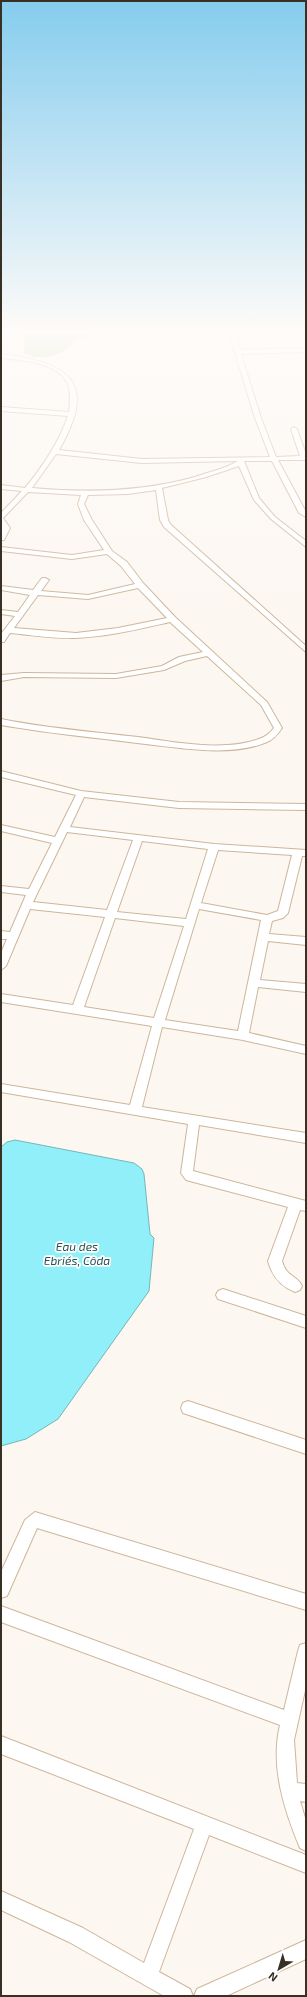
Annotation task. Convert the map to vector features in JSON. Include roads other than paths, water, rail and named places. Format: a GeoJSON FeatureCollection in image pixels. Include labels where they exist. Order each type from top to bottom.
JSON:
{"type":"FeatureCollection","features":[{"type":"Feature","properties":{"kind":"street"},"geometry":{"type":"LineString","coordinates":[[1,538],[6,528],[1,519],[56,452],[69,426]]}},
{"type":"Feature","properties":{"kind":"street"},"geometry":{"type":"LineString","coordinates":[[261,426],[274,459],[302,513],[306,516]]}},
{"type":"Feature","properties":{"kind":"street"},"geometry":{"type":"LineString","coordinates":[[56,452],[142,460],[242,461],[305,458],[294,429]]}},
{"type":"Feature","properties":{"kind":"street"},"geometry":{"type":"LineString","coordinates":[[1,488],[84,493],[133,492],[159,488],[212,474],[234,467],[242,461]]}},
{"type":"Feature","properties":{"kind":"street"},"geometry":{"type":"LineString","coordinates":[[242,461],[256,500],[273,518],[306,545]]}},
{"type":"Feature","properties":{"kind":"street"},"geometry":{"type":"LineString","coordinates":[[159,488],[164,520],[167,525],[306,650]]}},
{"type":"Feature","properties":{"kind":"street"},"geometry":{"type":"LineString","coordinates":[[1,722],[49,731],[196,747],[259,742],[269,738],[278,728],[264,704],[172,619],[140,585],[124,564],[109,552],[88,520],[81,504],[84,493]]}},
{"type":"Feature","properties":{"kind":"street"},"geometry":{"type":"LineString","coordinates":[[1,549],[72,558],[109,552]]}},
{"type":"Feature","properties":{"kind":"street"},"geometry":{"type":"LineString","coordinates":[[1,640],[45,580]]}},
{"type":"Feature","properties":{"kind":"street"},"geometry":{"type":"LineString","coordinates":[[1,588],[35,593],[92,596],[140,585]]}},
{"type":"Feature","properties":{"kind":"street"},"geometry":{"type":"LineString","coordinates":[[1,612],[19,614]]}},
{"type":"Feature","properties":{"kind":"street"},"geometry":{"type":"LineString","coordinates":[[8,630],[61,635],[84,635],[134,628],[172,619]]}},
{"type":"Feature","properties":{"kind":"street"},"geometry":{"type":"LineString","coordinates":[[296,641],[306,638]]}},
{"type":"Feature","properties":{"kind":"street"},"geometry":{"type":"LineString","coordinates":[[1,678],[24,675],[116,676],[164,668],[182,659],[208,653]]}},
{"type":"Feature","properties":{"kind":"street"},"geometry":{"type":"LineString","coordinates":[[1,774],[81,794],[179,805],[306,807]]}},
{"type":"Feature","properties":{"kind":"street"},"geometry":{"type":"LineString","coordinates":[[1,966],[32,893],[81,794]]}},
{"type":"Feature","properties":{"kind":"street"},"geometry":{"type":"LineString","coordinates":[[1,828],[58,841]]}},
{"type":"Feature","properties":{"kind":"street"},"geometry":{"type":"LineString","coordinates":[[64,829],[214,847],[302,853],[283,913],[279,916],[267,918],[195,906]]}},
{"type":"Feature","properties":{"kind":"street"},"geometry":{"type":"LineString","coordinates":[[77,1010],[138,839]]}},
{"type":"Feature","properties":{"kind":"street"},"geometry":{"type":"LineString","coordinates":[[135,1110],[158,1023],[214,847]]}},
{"type":"Feature","properties":{"kind":"street"},"geometry":{"type":"LineString","coordinates":[[1,889],[32,893]]}},
{"type":"Feature","properties":{"kind":"street"},"geometry":{"type":"LineString","coordinates":[[27,905],[190,924]]}},
{"type":"Feature","properties":{"kind":"street"},"geometry":{"type":"LineString","coordinates":[[243,1036],[267,918]]}},
{"type":"Feature","properties":{"kind":"street"},"geometry":{"type":"LineString","coordinates":[[1,935],[14,936]]}},
{"type":"Feature","properties":{"kind":"street"},"geometry":{"type":"LineString","coordinates":[[263,937],[306,942]]}},
{"type":"Feature","properties":{"kind":"street"},"geometry":{"type":"LineString","coordinates":[[254,983],[306,988]]}},
{"type":"Feature","properties":{"kind":"street"},"geometry":{"type":"LineString","coordinates":[[1,998],[243,1036],[306,1050]]}},
{"type":"Feature","properties":{"kind":"street"},"geometry":{"type":"LineString","coordinates":[[1,1088],[306,1138]]}},
{"type":"Feature","properties":{"kind":"street"},"geometry":{"type":"LineString","coordinates":[[194,1120],[188,1175],[301,1205],[275,1261],[277,1271],[285,1281],[295,1286]]}},
{"type":"Feature","properties":{"kind":"street"},"geometry":{"type":"LineString","coordinates":[[223,1295],[306,1322]]}},
{"type":"Feature","properties":{"kind":"street"},"geometry":{"type":"LineString","coordinates":[[188,1408],[306,1447]]}},
{"type":"Feature","properties":{"kind":"street"},"geometry":{"type":"LineString","coordinates":[[1,1590],[30,1525],[35,1520],[306,1602]]}},
{"type":"Feature","properties":{"kind":"street"},"geometry":{"type":"LineString","coordinates":[[1,1614],[289,1720]]}},
{"type":"Feature","properties":{"kind":"street"},"geometry":{"type":"LineString","coordinates":[[306,1651],[285,1740],[298,1792],[296,1818],[306,1842]]}},
{"type":"Feature","properties":{"kind":"street"},"geometry":{"type":"LineString","coordinates":[[1,1745],[306,1864]]}},
{"type":"Feature","properties":{"kind":"street"},"geometry":{"type":"LineString","coordinates":[[148,1977],[204,1825]]}},
{"type":"Feature","properties":{"kind":"street"},"geometry":{"type":"LineString","coordinates":[[1,1900],[76,1935],[183,1996]]}},
{"type":"Feature","properties":{"kind":"street"},"geometry":{"type":"LineString","coordinates":[[204,1996],[306,1949]]}},
{"type":"Feature","properties":{"kind":"water","name":"Eau des Ebriés, Côda"},"geometry":{"type":"Polygon","coordinates":[[[15,1140],[134,1163],[142,1169],[144,1174],[150,1234],[154,1238],[149,1291],[58,1419],[26,1439],[1,1446],[1,1147],[7,1142],[15,1140]]]}}]}
